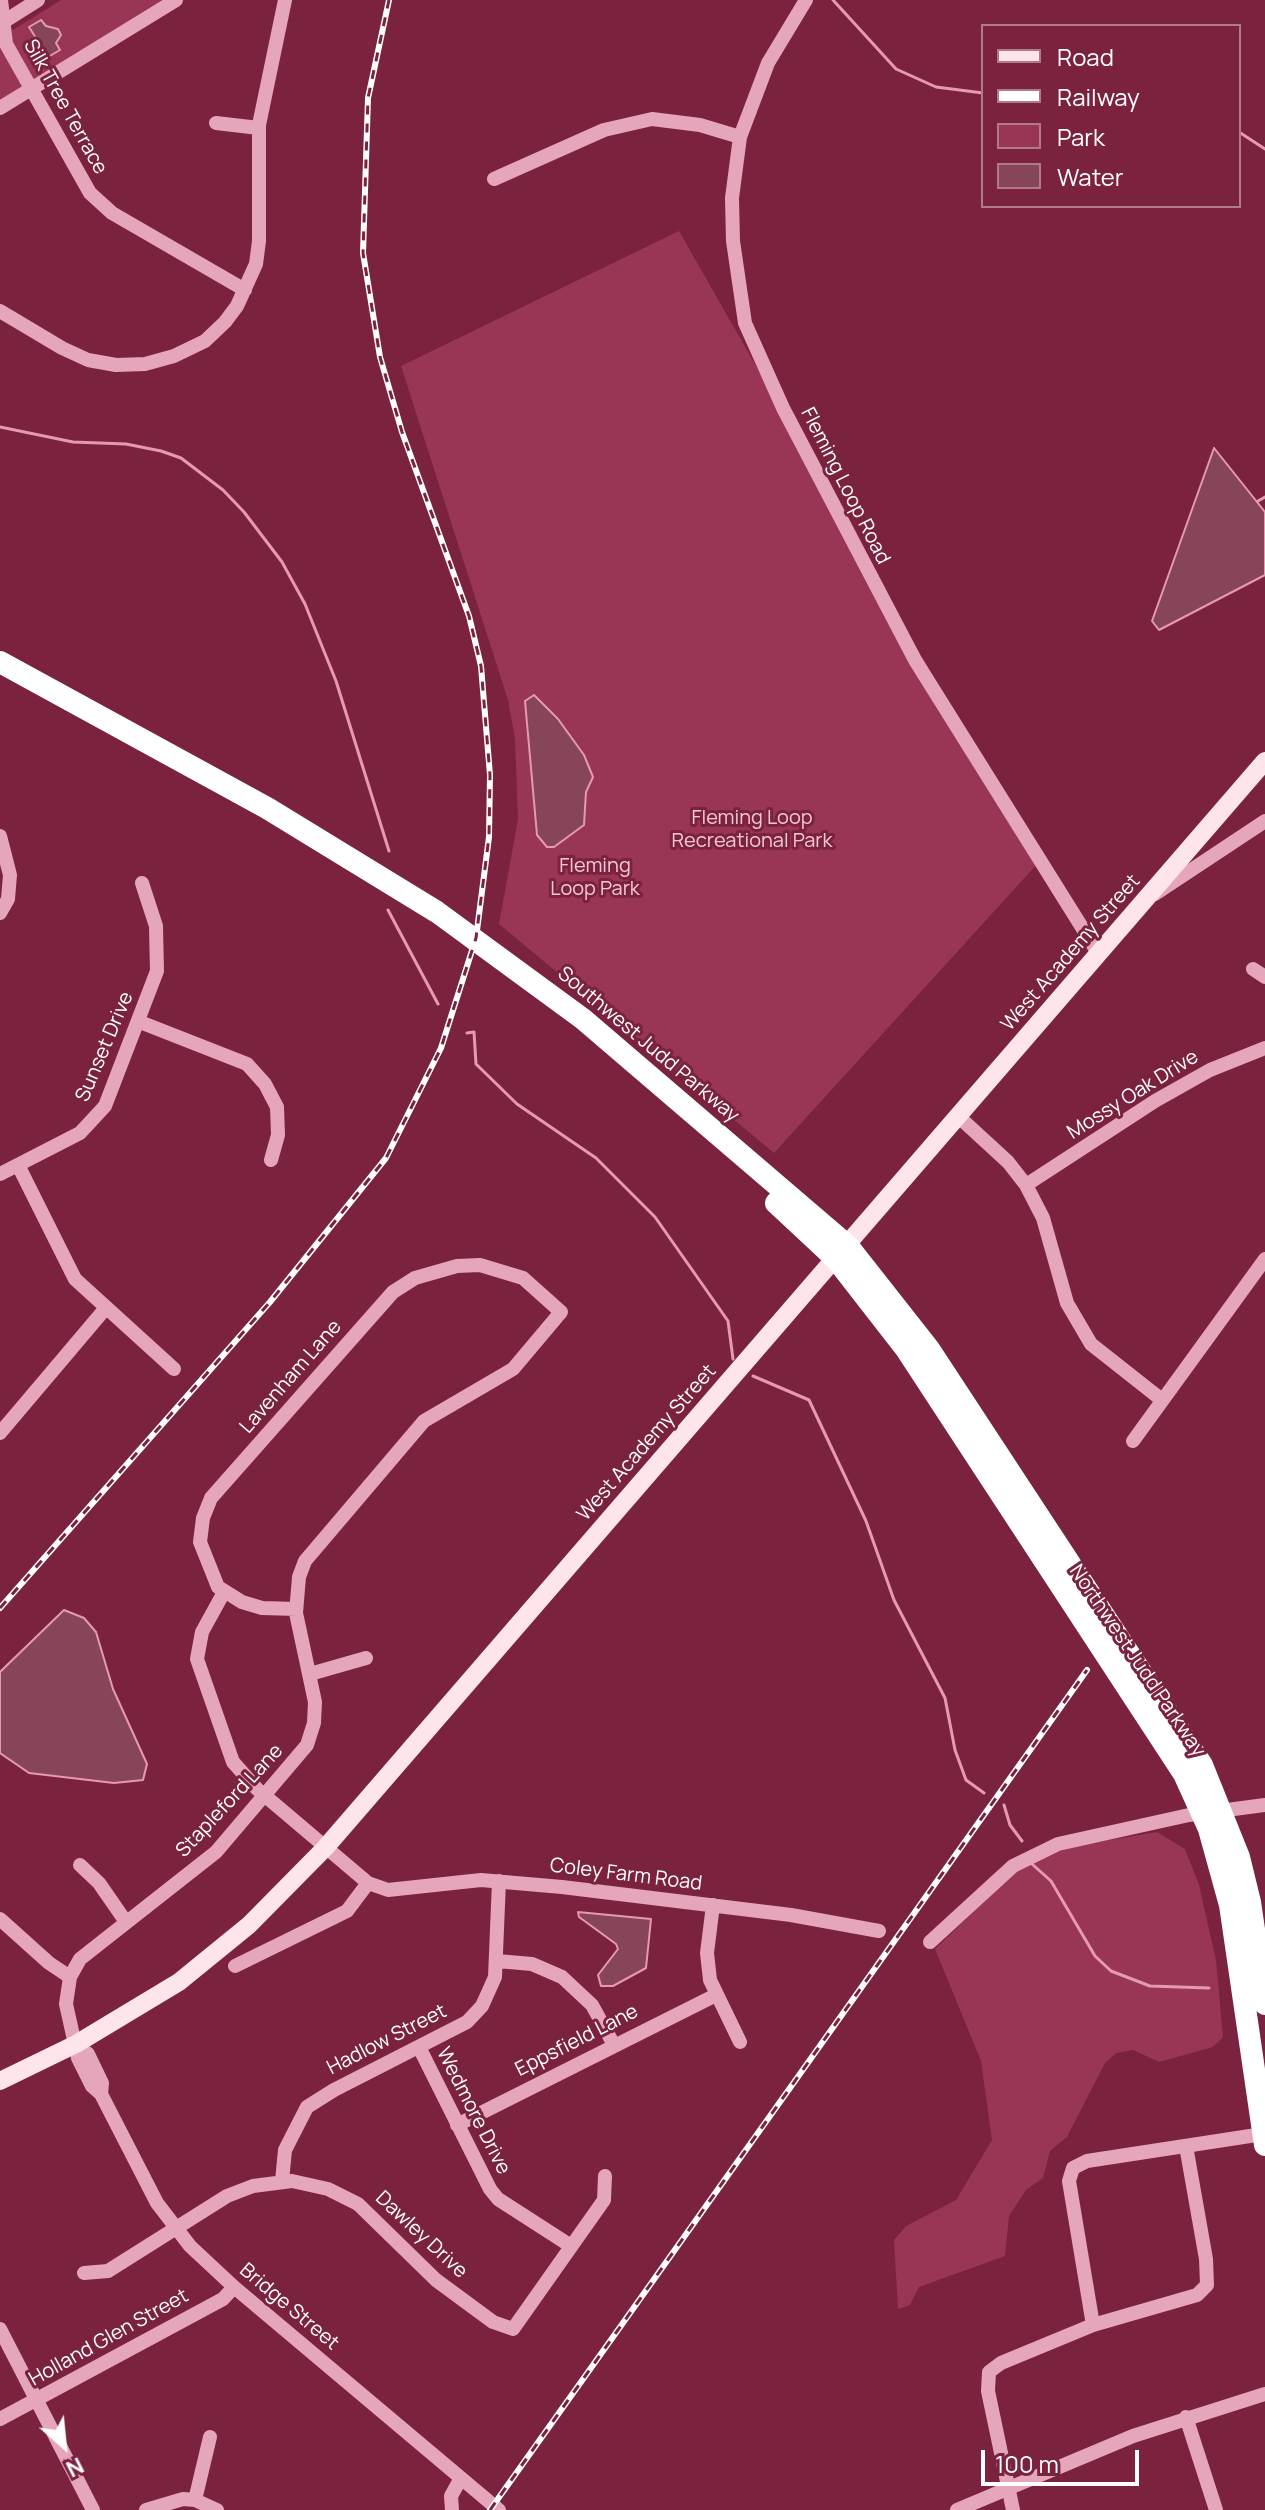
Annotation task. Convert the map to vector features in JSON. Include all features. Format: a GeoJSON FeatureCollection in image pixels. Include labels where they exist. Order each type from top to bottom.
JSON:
{"type":"FeatureCollection","features":[{"type":"Feature","properties":{"kind":"highway","name":"Southwest Judd Parkway"},"geometry":{"type":"LineString","coordinates":[[0,662],[245,795],[406,896],[418,899],[476,938],[583,1019],[842,1253]]}},
{"type":"Feature","properties":{"kind":"highway","name":"Northwest Judd Parkway"},"geometry":{"type":"LineString","coordinates":[[842,1253],[929,1349],[1082,1585],[1181,1729],[1250,1902],[1265,2004]]}},
{"type":"Feature","properties":{"kind":"highway","name":"Northwest Judd Parkway"},"geometry":{"type":"LineString","coordinates":[[1212,1811],[1230,1905],[1264,2140]]}},
{"type":"Feature","properties":{"kind":"main road","name":"West Academy Street"},"geometry":{"type":"LineString","coordinates":[[0,2081],[76,2044],[202,1964],[249,1925],[325,1848],[1265,761]]}},
{"type":"Feature","properties":{"kind":"street","name":"Silk Tree Terrace"},"geometry":{"type":"LineString","coordinates":[[1,0],[6,44],[90,193],[112,213],[245,290]]}},
{"type":"Feature","properties":{"kind":"street"},"geometry":{"type":"LineString","coordinates":[[2,23],[38,0]]}},
{"type":"Feature","properties":{"kind":"street"},"geometry":{"type":"LineString","coordinates":[[0,108],[176,0]]}},
{"type":"Feature","properties":{"kind":"street"},"geometry":{"type":"LineString","coordinates":[[0,311],[88,360],[116,365],[145,364],[174,356],[205,341],[225,322],[245,290],[259,241],[259,128],[285,0]]}},
{"type":"Feature","properties":{"kind":"street","name":"Fleming Loop Road"},"geometry":{"type":"LineString","coordinates":[[806,0],[768,63],[740,137],[732,198],[733,241],[745,323],[756,354],[915,660],[1098,953]]}},
{"type":"Feature","properties":{"kind":"street"},"geometry":{"type":"LineString","coordinates":[[494,179],[604,130],[652,119],[700,125],[740,137]]}},
{"type":"Feature","properties":{"kind":"street"},"geometry":{"type":"LineString","coordinates":[[216,123],[259,128]]}},
{"type":"Feature","properties":{"kind":"street"},"geometry":{"type":"LineString","coordinates":[[1144,901],[1265,821]]}},
{"type":"Feature","properties":{"kind":"street"},"geometry":{"type":"LineString","coordinates":[[0,836],[10,875],[8,899],[0,913]]}},
{"type":"Feature","properties":{"kind":"street","name":"Sunset Drive"},"geometry":{"type":"LineString","coordinates":[[0,1174],[53,1149],[94,1120],[105,1106],[140,1022],[157,971],[159,944],[152,907],[142,883]]}},
{"type":"Feature","properties":{"kind":"street"},"geometry":{"type":"LineString","coordinates":[[140,1022],[247,1064],[265,1084],[277,1107],[278,1135],[271,1160]]}},
{"type":"Feature","properties":{"kind":"street","name":"Mossy Oak Drive"},"geometry":{"type":"LineString","coordinates":[[1026,1185],[1155,1101],[1210,1070],[1265,1048]]}},
{"type":"Feature","properties":{"kind":"street"},"geometry":{"type":"LineString","coordinates":[[959,1117],[1008,1162],[1026,1185],[1043,1218],[1067,1303],[1091,1344],[1162,1400]]}},
{"type":"Feature","properties":{"kind":"street"},"geometry":{"type":"LineString","coordinates":[[18,1165],[65,1265],[105,1309],[174,1369]]}},
{"type":"Feature","properties":{"kind":"street"},"geometry":{"type":"LineString","coordinates":[[1133,1441],[1265,1259]]}},
{"type":"Feature","properties":{"kind":"street","name":"Lavenham Lane"},"geometry":{"type":"LineString","coordinates":[[224,1592],[211,1576],[200,1542],[203,1518],[211,1498],[393,1292],[436,1270],[480,1265],[523,1278],[561,1312]]}},
{"type":"Feature","properties":{"kind":"street"},"geometry":{"type":"LineString","coordinates":[[0,1433],[105,1309]]}},
{"type":"Feature","properties":{"kind":"street","name":"Stapleford Lane"},"geometry":{"type":"LineString","coordinates":[[70,1977],[80,1959],[216,1852],[307,1745],[314,1723],[310,1674],[296,1609],[299,1577],[316,1544],[409,1436],[434,1415],[513,1369],[561,1312]]}},
{"type":"Feature","properties":{"kind":"street"},"geometry":{"type":"LineString","coordinates":[[224,1592],[262,1608],[296,1609]]}},
{"type":"Feature","properties":{"kind":"street","name":"Coley Farm Road"},"geometry":{"type":"LineString","coordinates":[[224,1592],[202,1632],[197,1659],[233,1762],[264,1796],[368,1883],[388,1890],[406,1890],[465,1881],[499,1881],[713,1905],[879,1931]]}},
{"type":"Feature","properties":{"kind":"street"},"geometry":{"type":"LineString","coordinates":[[310,1674],[366,1658]]}},
{"type":"Feature","properties":{"kind":"street"},"geometry":{"type":"LineString","coordinates":[[930,1942],[998,1878],[1030,1856],[1086,1835],[1212,1811],[1265,1805]]}},
{"type":"Feature","properties":{"kind":"street"},"geometry":{"type":"LineString","coordinates":[[80,1865],[99,1883],[126,1922]]}},
{"type":"Feature","properties":{"kind":"street","name":"Hadlow Street"},"geometry":{"type":"LineString","coordinates":[[282,2181],[285,2150],[307,2107],[326,2094],[467,2022],[482,2006],[490,1994],[497,1961],[499,1881]]}},
{"type":"Feature","properties":{"kind":"street"},"geometry":{"type":"LineString","coordinates":[[235,1966],[347,1911],[368,1883]]}},
{"type":"Feature","properties":{"kind":"street"},"geometry":{"type":"LineString","coordinates":[[713,1905],[708,1965],[716,1995],[740,2042]]}},
{"type":"Feature","properties":{"kind":"street"},"geometry":{"type":"LineString","coordinates":[[0,1919],[70,1977],[66,2004],[76,2044]]}},
{"type":"Feature","properties":{"kind":"street"},"geometry":{"type":"LineString","coordinates":[[497,1961],[532,1964],[574,1985],[592,2005],[614,2045]]}},
{"type":"Feature","properties":{"kind":"street","name":"Eppsfield Lane"},"geometry":{"type":"LineString","coordinates":[[457,2125],[716,1995]]}},
{"type":"Feature","properties":{"kind":"street","name":"Bridge Street"},"geometry":{"type":"LineString","coordinates":[[76,2044],[76,2056],[92,2086],[101,2094],[145,2183],[176,2229],[234,2287],[499,2510]]}},
{"type":"Feature","properties":{"kind":"street","name":"Wedmore Drive"},"geometry":{"type":"LineString","coordinates":[[419,2047],[498,2199],[571,2246]]}},
{"type":"Feature","properties":{"kind":"street"},"geometry":{"type":"LineString","coordinates":[[1093,2325],[1069,2181],[1073,2168],[1087,2161],[1186,2146],[1264,2140]]}},
{"type":"Feature","properties":{"kind":"street"},"geometry":{"type":"LineString","coordinates":[[1013,2510],[988,2391],[989,2372],[1093,2325],[1197,2295],[1207,2285],[1206,2259],[1186,2146]]}},
{"type":"Feature","properties":{"kind":"street","name":"Dawley Drive"},"geometry":{"type":"LineString","coordinates":[[84,2273],[108,2271],[227,2196],[282,2181],[328,2189],[358,2204],[436,2280],[504,2327],[513,2329],[604,2200],[605,2176]]}},
{"type":"Feature","properties":{"kind":"street","name":"Holland Glen Street"},"geometry":{"type":"LineString","coordinates":[[0,2419],[223,2299],[234,2287]]}},
{"type":"Feature","properties":{"kind":"street"},"geometry":{"type":"LineString","coordinates":[[0,2329],[93,2510]]}},
{"type":"Feature","properties":{"kind":"street"},"geometry":{"type":"LineString","coordinates":[[957,2510],[1186,2417],[1265,2394]]}},
{"type":"Feature","properties":{"kind":"street"},"geometry":{"type":"LineString","coordinates":[[1186,2417],[1216,2510]]}},
{"type":"Feature","properties":{"kind":"street"},"geometry":{"type":"LineString","coordinates":[[195,2500],[210,2437]]}},
{"type":"Feature","properties":{"kind":"street"},"geometry":{"type":"LineString","coordinates":[[452,2510],[451,2496],[466,2482]]}},
{"type":"Feature","properties":{"kind":"street"},"geometry":{"type":"LineString","coordinates":[[146,2510],[170,2500],[195,2500],[217,2510]]}},
{"type":"Feature","properties":{"kind":"green space"},"geometry":{"type":"Polygon","coordinates":[[[61,0],[166,0],[0,104],[0,38],[61,0]]]}},
{"type":"Feature","properties":{"kind":"green space","name":"Fleming Loop Recreational Park"},"geometry":{"type":"Polygon","coordinates":[[[679,231],[1039,862],[774,1153],[499,924],[518,819],[515,739],[508,700],[401,366],[679,231]]]}},
{"type":"Feature","properties":{"kind":"green space"},"geometry":{"type":"Polygon","coordinates":[[[1157,1832],[1185,1849],[1199,1885],[1216,1960],[1223,2037],[1213,2047],[1159,2062],[1133,2050],[1116,2053],[1105,2063],[1067,2137],[1050,2151],[1043,2178],[1026,2190],[1009,2216],[1005,2256],[919,2287],[910,2305],[898,2309],[894,2240],[906,2226],[956,2200],[992,2140],[981,2061],[935,1949],[1017,1870],[1045,1851],[1157,1832]]]}},
{"type":"Feature","properties":{"kind":"water"},"geometry":{"type":"Polygon","coordinates":[[[41,20],[46,26],[58,29],[61,35],[56,43],[60,50],[48,57],[29,27],[41,20]]]}},
{"type":"Feature","properties":{"kind":"water"},"geometry":{"type":"Polygon","coordinates":[[[1214,448],[1265,512],[1265,575],[1159,630],[1152,621],[1214,448]]]}},
{"type":"Feature","properties":{"kind":"water"},"geometry":{"type":"Polygon","coordinates":[[[534,695],[558,719],[584,755],[593,777],[586,792],[584,825],[554,847],[547,847],[537,835],[525,701],[534,695]]]}},
{"type":"Feature","properties":{"kind":"water"},"geometry":{"type":"Polygon","coordinates":[[[64,1610],[84,1618],[96,1632],[113,1689],[147,1764],[143,1780],[114,1783],[29,1773],[0,1753],[0,1672],[64,1610]]]}},
{"type":"Feature","properties":{"kind":"water"},"geometry":{"type":"Polygon","coordinates":[[[578,1912],[651,1919],[646,1968],[613,1986],[601,1986],[598,1975],[618,1949],[616,1944],[579,1917],[578,1912]]]}},
{"type":"Feature","properties":{"kind":"waterway"},"geometry":{"type":"LineString","coordinates":[[833,0],[896,69],[936,87],[981,93]]}},
{"type":"Feature","properties":{"kind":"waterway"},"geometry":{"type":"LineString","coordinates":[[1241,133],[1265,149]]}},
{"type":"Feature","properties":{"kind":"waterway"},"geometry":{"type":"LineString","coordinates":[[0,427],[73,442],[126,444],[161,451],[181,458],[223,490],[244,512],[282,562],[305,604],[336,681],[389,851]]}},
{"type":"Feature","properties":{"kind":"waterway"},"geometry":{"type":"LineString","coordinates":[[1258,501],[1265,497]]}},
{"type":"Feature","properties":{"kind":"waterway"},"geometry":{"type":"LineString","coordinates":[[388,910],[438,1004]]}},
{"type":"Feature","properties":{"kind":"waterway"},"geometry":{"type":"LineString","coordinates":[[467,1033],[474,1032],[476,1064],[517,1104],[596,1158],[655,1217],[728,1321],[733,1359]]}},
{"type":"Feature","properties":{"kind":"waterway"},"geometry":{"type":"LineString","coordinates":[[753,1376],[809,1400],[866,1521],[894,1600],[945,1698],[955,1750],[966,1780],[984,1793]]}},
{"type":"Feature","properties":{"kind":"waterway"},"geometry":{"type":"LineString","coordinates":[[1004,1805],[1010,1825],[1022,1841]]}},
{"type":"Feature","properties":{"kind":"waterway"},"geometry":{"type":"LineString","coordinates":[[1032,1864],[1051,1881],[1095,1956],[1111,1971],[1150,1986],[1209,1988]]}},
{"type":"Feature","properties":{"kind":"railway"},"geometry":{"type":"LineString","coordinates":[[0,1608],[270,1302],[386,1158],[441,1048],[476,938],[489,837],[490,775],[481,666],[469,616],[402,432],[380,357],[363,253],[368,98],[389,0]]}},
{"type":"Feature","properties":{"kind":"railway"},"geometry":{"type":"LineString","coordinates":[[490,2510],[1087,1670]]}},
{"type":"Feature","properties":{"kind":"park label","name":"Fleming Loop Park"},"geometry":{"type":"Point","coordinates":[595,878]}}]}
